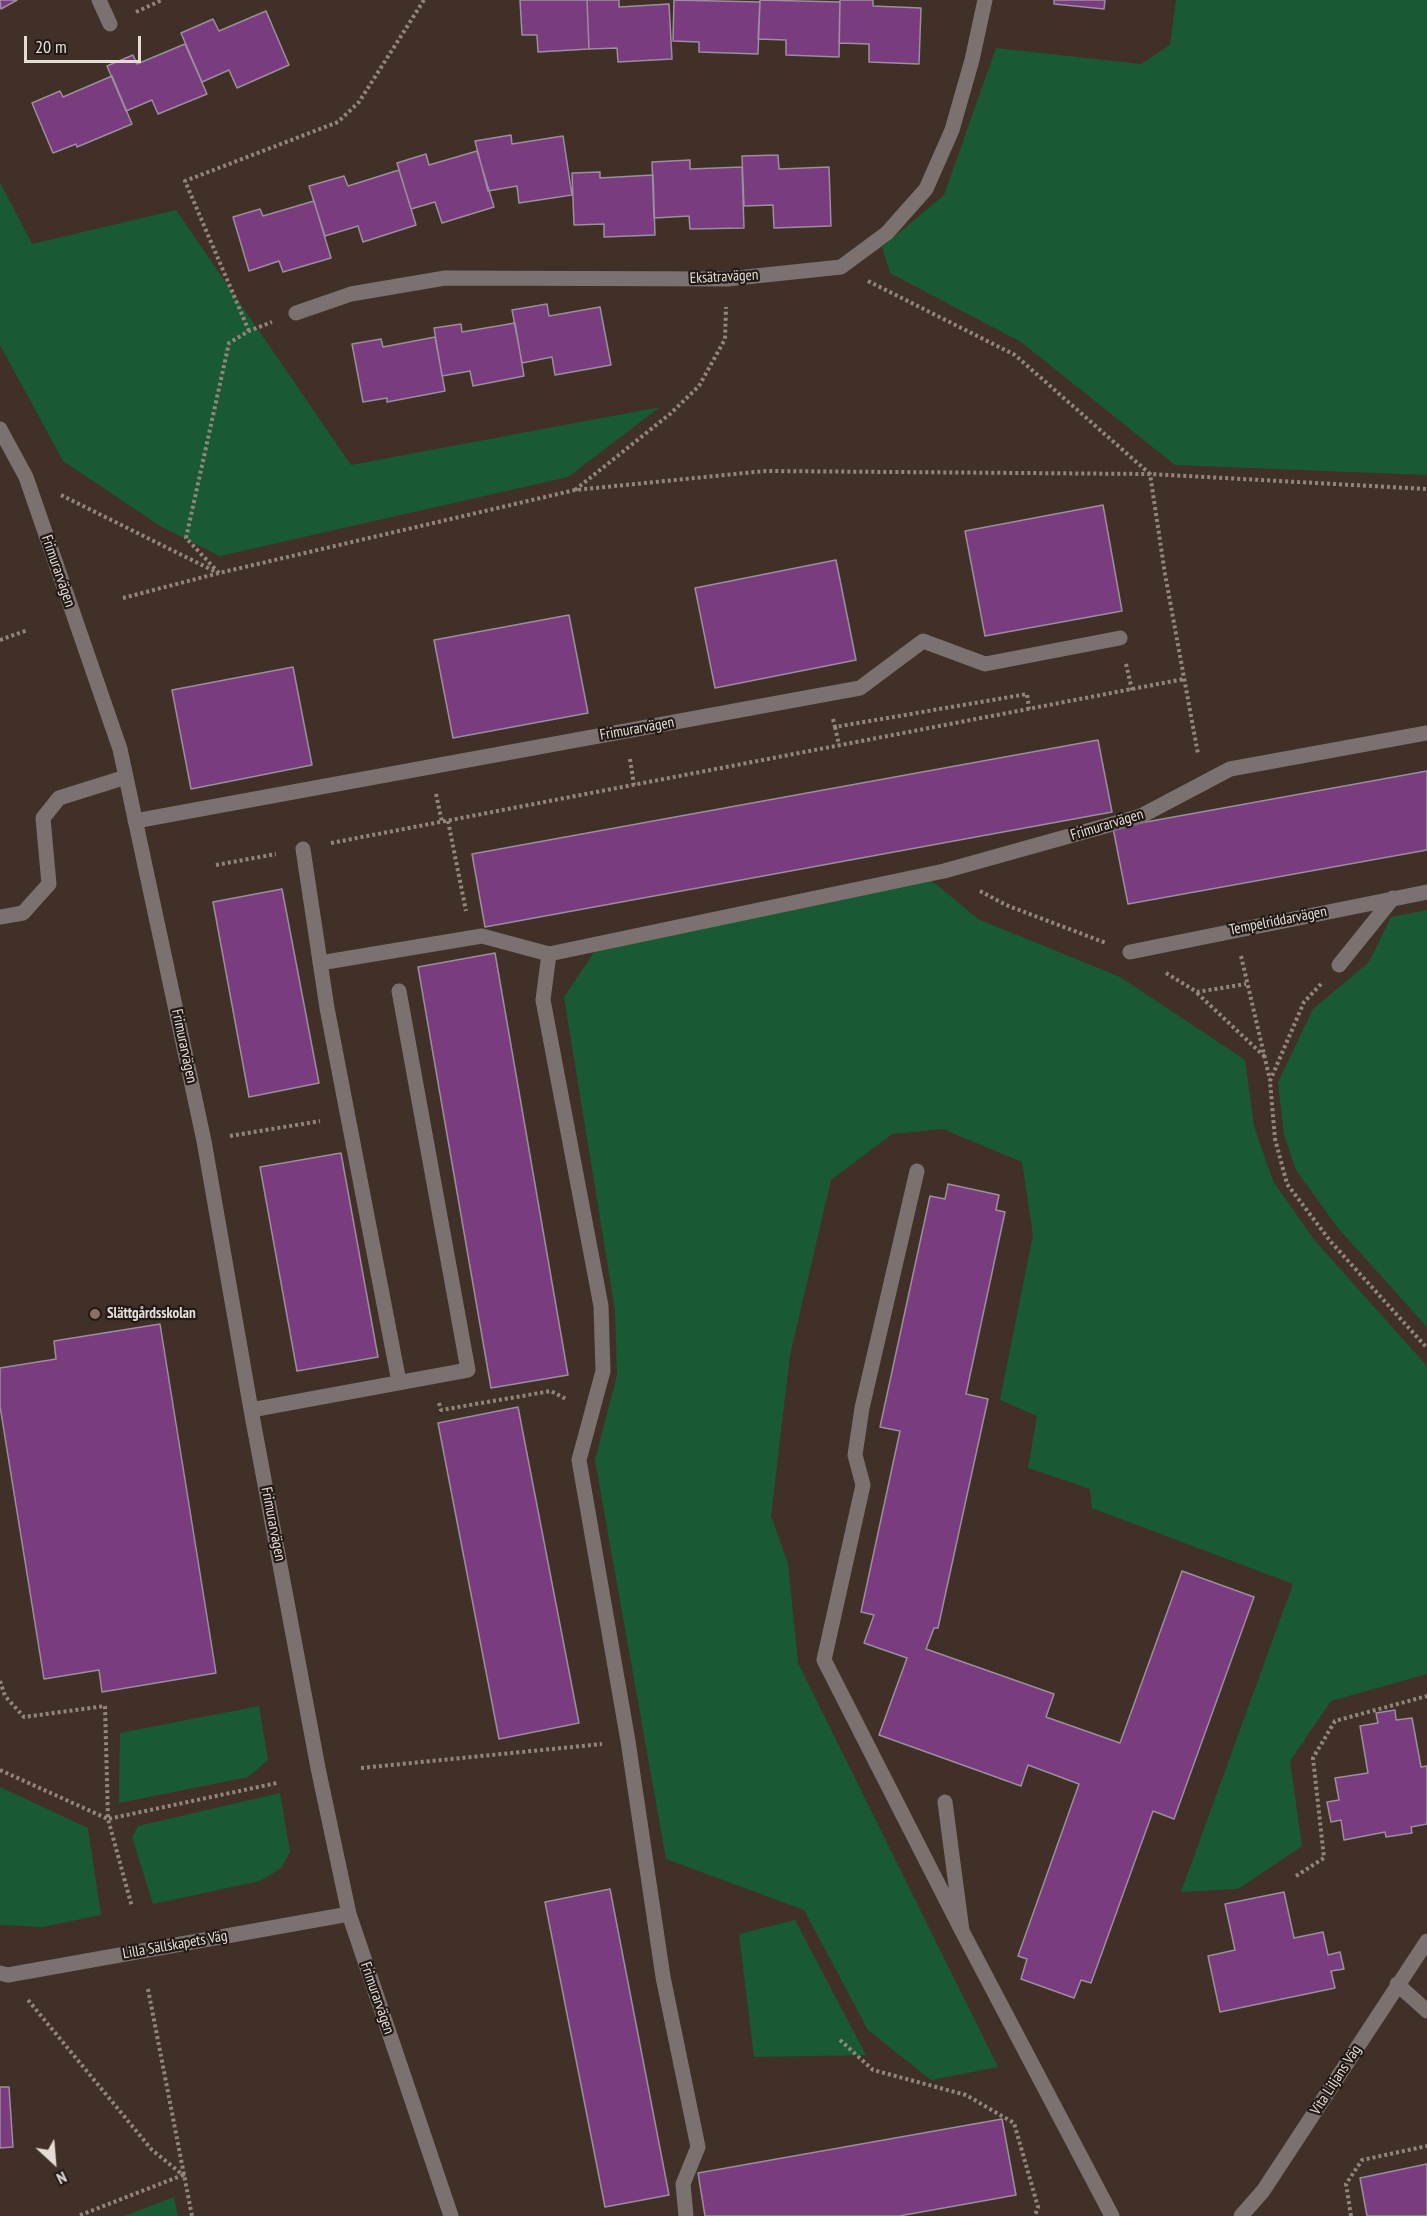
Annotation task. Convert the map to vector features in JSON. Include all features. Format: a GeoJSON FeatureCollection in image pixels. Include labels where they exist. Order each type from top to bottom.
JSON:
{"type":"FeatureCollection","features":[{"type":"Feature","properties":{"kind":"street"},"geometry":{"type":"LineString","coordinates":[[99,0],[110,24]]}},
{"type":"Feature","properties":{"kind":"street"},"geometry":{"type":"LineString","coordinates":[[841,267],[887,233],[926,189],[952,130],[972,60],[985,0]]}},
{"type":"Feature","properties":{"kind":"street","name":"Eksätravägen"},"geometry":{"type":"LineString","coordinates":[[296,313],[351,294],[445,278],[727,279],[841,267]]}},
{"type":"Feature","properties":{"kind":"street","name":"Frimurarvägen"},"geometry":{"type":"LineString","coordinates":[[0,429],[26,477],[120,749],[204,1141],[251,1410],[318,1768],[349,1914],[451,2216]]}},
{"type":"Feature","properties":{"kind":"street","name":"Frimurarvägen"},"geometry":{"type":"LineString","coordinates":[[135,820],[860,688],[923,641],[985,664],[1120,638]]}},
{"type":"Feature","properties":{"kind":"street"},"geometry":{"type":"LineString","coordinates":[[1203,783],[1230,769],[1427,733]]}},
{"type":"Feature","properties":{"kind":"street"},"geometry":{"type":"LineString","coordinates":[[0,917],[23,913],[49,884],[43,818],[59,798],[126,777]]}},
{"type":"Feature","properties":{"kind":"street","name":"Frimurarvägen"},"geometry":{"type":"LineString","coordinates":[[320,963],[482,936],[549,954],[944,871],[1141,816],[1203,783]]}},
{"type":"Feature","properties":{"kind":"street"},"geometry":{"type":"LineString","coordinates":[[303,849],[320,963],[399,1382]]}},
{"type":"Feature","properties":{"kind":"street","name":"Tempelriddarvägen"},"geometry":{"type":"LineString","coordinates":[[1130,952],[1427,892]]}},
{"type":"Feature","properties":{"kind":"street"},"geometry":{"type":"LineString","coordinates":[[1339,965],[1393,898]]}},
{"type":"Feature","properties":{"kind":"street"},"geometry":{"type":"LineString","coordinates":[[549,954],[543,1000],[601,1306],[603,1371],[579,1460],[628,1741],[663,1977],[698,2147],[683,2184],[686,2216]]}},
{"type":"Feature","properties":{"kind":"street"},"geometry":{"type":"LineString","coordinates":[[251,1410],[468,1370],[399,991]]}},
{"type":"Feature","properties":{"kind":"street"},"geometry":{"type":"LineString","coordinates":[[917,1171],[862,1408],[855,1455],[863,1485],[824,1660],[962,1931],[1112,2216]]}},
{"type":"Feature","properties":{"kind":"street"},"geometry":{"type":"LineString","coordinates":[[945,1802],[962,1931]]}},
{"type":"Feature","properties":{"kind":"street","name":"Lilla Sällskapets Väg"},"geometry":{"type":"LineString","coordinates":[[4,1974],[349,1914]]}},
{"type":"Feature","properties":{"kind":"street","name":"Vita Liljans Väg"},"geometry":{"type":"LineString","coordinates":[[1241,2216],[1263,2191],[1427,1941]]}},
{"type":"Feature","properties":{"kind":"street"},"geometry":{"type":"LineString","coordinates":[[1397,1984],[1427,2011]]}},
{"type":"Feature","properties":{"kind":"path"},"geometry":{"type":"LineString","coordinates":[[249,331],[185,181],[338,122],[358,102],[424,0]]}},
{"type":"Feature","properties":{"kind":"path"},"geometry":{"type":"LineString","coordinates":[[841,267],[1016,355],[1150,474],[1165,574],[1203,783]]}},
{"type":"Feature","properties":{"kind":"path"},"geometry":{"type":"LineString","coordinates":[[575,490],[670,414],[699,386],[725,339],[727,279]]}},
{"type":"Feature","properties":{"kind":"path"},"geometry":{"type":"LineString","coordinates":[[219,573],[186,538],[229,343],[249,331],[296,313]]}},
{"type":"Feature","properties":{"kind":"path"},"geometry":{"type":"LineString","coordinates":[[123,598],[219,573],[575,490],[765,471],[1150,474],[1427,489]]}},
{"type":"Feature","properties":{"kind":"path"},"geometry":{"type":"LineString","coordinates":[[26,477],[219,573]]}},
{"type":"Feature","properties":{"kind":"path"},"geometry":{"type":"LineString","coordinates":[[0,640],[28,630]]}},
{"type":"Feature","properties":{"kind":"path"},"geometry":{"type":"LineString","coordinates":[[216,866],[1184,680]]}},
{"type":"Feature","properties":{"kind":"path"},"geometry":{"type":"LineString","coordinates":[[828,694],[839,745]]}},
{"type":"Feature","properties":{"kind":"path"},"geometry":{"type":"LineString","coordinates":[[835,727],[1027,694],[1029,709]]}},
{"type":"Feature","properties":{"kind":"path"},"geometry":{"type":"LineString","coordinates":[[448,821],[464,903]]}},
{"type":"Feature","properties":{"kind":"path"},"geometry":{"type":"LineString","coordinates":[[944,871],[1006,905],[1130,952],[1197,992],[1264,1056]]}},
{"type":"Feature","properties":{"kind":"path"},"geometry":{"type":"LineString","coordinates":[[1239,950],[1270,1081],[1275,1139],[1287,1184],[1331,1242],[1427,1348]]}},
{"type":"Feature","properties":{"kind":"path"},"geometry":{"type":"LineString","coordinates":[[1270,1081],[1304,1002],[1339,965]]}},
{"type":"Feature","properties":{"kind":"path"},"geometry":{"type":"LineString","coordinates":[[1197,992],[1246,984]]}},
{"type":"Feature","properties":{"kind":"path"},"geometry":{"type":"LineString","coordinates":[[204,1141],[348,1116]]}},
{"type":"Feature","properties":{"kind":"path"},"geometry":{"type":"LineString","coordinates":[[441,1410],[551,1391]]}},
{"type":"Feature","properties":{"kind":"path"},"geometry":{"type":"LineString","coordinates":[[0,1681],[5,1696],[24,1717],[105,1706],[108,1819],[132,1907]]}},
{"type":"Feature","properties":{"kind":"path"},"geometry":{"type":"LineString","coordinates":[[1296,1876],[1324,1858],[1313,1758],[1335,1721],[1427,1696]]}},
{"type":"Feature","properties":{"kind":"path"},"geometry":{"type":"LineString","coordinates":[[361,1768],[628,1741]]}},
{"type":"Feature","properties":{"kind":"path"},"geometry":{"type":"LineString","coordinates":[[0,1770],[108,1819],[277,1783]]}},
{"type":"Feature","properties":{"kind":"path"},"geometry":{"type":"LineString","coordinates":[[4,1974],[152,2150],[183,2175]]}},
{"type":"Feature","properties":{"kind":"path"},"geometry":{"type":"LineString","coordinates":[[148,1989],[192,2216]]}},
{"type":"Feature","properties":{"kind":"path"},"geometry":{"type":"LineString","coordinates":[[840,2040],[873,2070],[966,2095],[1014,2123],[1038,2207],[1035,2216]]}},
{"type":"Feature","properties":{"kind":"path"},"geometry":{"type":"LineString","coordinates":[[1351,2216],[1346,2184],[1362,2160],[1427,2146]]}},
{"type":"Feature","properties":{"kind":"path"},"geometry":{"type":"LineString","coordinates":[[78,2216],[183,2175]]}},
{"type":"Feature","properties":{"kind":"green space"},"geometry":{"type":"Polygon","coordinates":[[[1176,0],[1427,0],[1427,475],[1175,465],[1021,342],[890,273],[882,247],[944,195],[996,48],[1141,64],[1170,45],[1176,0]]]}},
{"type":"Feature","properties":{"kind":"green space"},"geometry":{"type":"Polygon","coordinates":[[[0,182],[32,244],[176,210],[351,465],[660,407],[568,477],[220,556],[160,526],[63,461],[0,345],[0,182]]]}},
{"type":"Feature","properties":{"kind":"green space"},"geometry":{"type":"Polygon","coordinates":[[[931,880],[978,919],[1120,977],[1245,1060],[1254,1126],[1273,1181],[1315,1241],[1427,1366],[1427,1674],[1331,1701],[1290,1761],[1302,1846],[1238,1889],[1181,1892],[1293,1584],[1092,1508],[1090,1489],[1028,1468],[1037,1416],[1000,1400],[1033,1235],[1022,1162],[943,1129],[892,1134],[831,1180],[790,1355],[771,1516],[788,1564],[798,1663],[998,2067],[931,2080],[868,2030],[804,1910],[666,1859],[595,1460],[617,1375],[615,1310],[564,997],[597,948],[931,880]]]}},
{"type":"Feature","properties":{"kind":"green space"},"geometry":{"type":"Polygon","coordinates":[[[1427,910],[1427,1327],[1338,1228],[1296,1170],[1284,1135],[1278,1082],[1313,1009],[1369,962],[1391,917],[1427,910]]]}},
{"type":"Feature","properties":{"kind":"green space"},"geometry":{"type":"Polygon","coordinates":[[[259,1706],[268,1760],[248,1777],[119,1803],[120,1733],[259,1706]]]}},
{"type":"Feature","properties":{"kind":"green space"},"geometry":{"type":"Polygon","coordinates":[[[0,1787],[88,1828],[101,1915],[42,1927],[0,1925],[0,1787]]]}},
{"type":"Feature","properties":{"kind":"green space"},"geometry":{"type":"Polygon","coordinates":[[[280,1793],[290,1852],[281,1868],[260,1881],[153,1904],[132,1837],[138,1826],[280,1793]]]}},
{"type":"Feature","properties":{"kind":"green space"},"geometry":{"type":"Polygon","coordinates":[[[795,1920],[866,2055],[754,2057],[739,1934],[795,1920]]]}},
{"type":"Feature","properties":{"kind":"green space"},"geometry":{"type":"Polygon","coordinates":[[[174,2197],[178,2216],[124,2216],[174,2197]]]}},
{"type":"Feature","properties":{"kind":"building"},"geometry":{"type":"Polygon","coordinates":[[[0,0],[17,0],[1,9],[0,0]]]}},
{"type":"Feature","properties":{"kind":"building"},"geometry":{"type":"Polygon","coordinates":[[[520,0],[587,0],[589,49],[538,52],[537,35],[522,35],[520,0]]]}},
{"type":"Feature","properties":{"kind":"building"},"geometry":{"type":"Polygon","coordinates":[[[587,0],[619,0],[619,7],[669,4],[672,59],[618,62],[617,48],[589,49],[587,0]]]}},
{"type":"Feature","properties":{"kind":"building"},"geometry":{"type":"Polygon","coordinates":[[[674,0],[760,2],[758,54],[699,52],[699,42],[673,41],[674,0]]]}},
{"type":"Feature","properties":{"kind":"building"},"geometry":{"type":"Polygon","coordinates":[[[760,0],[840,2],[839,57],[786,55],[786,40],[758,39],[760,0]]]}},
{"type":"Feature","properties":{"kind":"building"},"geometry":{"type":"Polygon","coordinates":[[[840,0],[873,0],[873,6],[921,8],[919,64],[869,62],[869,44],[839,43],[840,0]]]}},
{"type":"Feature","properties":{"kind":"building"},"geometry":{"type":"Polygon","coordinates":[[[1054,0],[1105,0],[1104,9],[1054,4],[1054,0]]]}},
{"type":"Feature","properties":{"kind":"building"},"geometry":{"type":"Polygon","coordinates":[[[266,11],[289,65],[237,88],[229,70],[202,82],[181,33],[213,19],[219,31],[266,11]]]}},
{"type":"Feature","properties":{"kind":"building"},"geometry":{"type":"Polygon","coordinates":[[[185,44],[207,94],[158,114],[152,100],[126,111],[107,66],[133,55],[137,64],[185,44]]]}},
{"type":"Feature","properties":{"kind":"building"},"geometry":{"type":"Polygon","coordinates":[[[112,76],[132,124],[77,147],[76,144],[53,153],[32,103],[60,91],[63,97],[112,76]]]}},
{"type":"Feature","properties":{"kind":"building"},"geometry":{"type":"Polygon","coordinates":[[[511,135],[512,144],[563,136],[572,195],[519,203],[517,186],[488,191],[475,141],[511,135]]]}},
{"type":"Feature","properties":{"kind":"building"},"geometry":{"type":"Polygon","coordinates":[[[477,151],[494,207],[442,223],[435,202],[411,209],[397,163],[426,154],[429,165],[477,151]]]}},
{"type":"Feature","properties":{"kind":"building"},"geometry":{"type":"Polygon","coordinates":[[[778,155],[779,169],[829,167],[831,226],[774,228],[773,205],[744,206],[742,156],[778,155]]]}},
{"type":"Feature","properties":{"kind":"building"},"geometry":{"type":"Polygon","coordinates":[[[690,160],[690,169],[742,167],[744,228],[690,229],[689,216],[654,218],[652,162],[690,160]]]}},
{"type":"Feature","properties":{"kind":"building"},"geometry":{"type":"Polygon","coordinates":[[[399,170],[416,225],[363,242],[358,226],[325,236],[309,186],[344,176],[348,186],[399,170]]]}},
{"type":"Feature","properties":{"kind":"building"},"geometry":{"type":"Polygon","coordinates":[[[600,172],[600,178],[653,175],[655,235],[604,237],[604,224],[574,225],[572,173],[600,172]]]}},
{"type":"Feature","properties":{"kind":"building"},"geometry":{"type":"Polygon","coordinates":[[[314,201],[331,258],[283,272],[279,261],[249,271],[233,217],[260,209],[263,216],[314,201]]]}},
{"type":"Feature","properties":{"kind":"building"},"geometry":{"type":"Polygon","coordinates":[[[547,304],[549,316],[600,307],[611,365],[555,375],[552,357],[522,363],[512,310],[547,304]]]}},
{"type":"Feature","properties":{"kind":"building"},"geometry":{"type":"Polygon","coordinates":[[[515,323],[524,376],[473,386],[470,371],[442,376],[434,328],[461,324],[462,332],[515,323]]]}},
{"type":"Feature","properties":{"kind":"building"},"geometry":{"type":"Polygon","coordinates":[[[435,337],[445,391],[387,402],[387,398],[363,402],[352,344],[381,339],[383,347],[435,337]]]}},
{"type":"Feature","properties":{"kind":"building"},"geometry":{"type":"Polygon","coordinates":[[[1103,505],[1122,611],[985,636],[965,531],[1103,505]]]}},
{"type":"Feature","properties":{"kind":"building"},"geometry":{"type":"Polygon","coordinates":[[[836,560],[856,660],[715,688],[695,588],[836,560]]]}},
{"type":"Feature","properties":{"kind":"building"},"geometry":{"type":"Polygon","coordinates":[[[569,615],[588,713],[453,738],[434,640],[569,615]]]}},
{"type":"Feature","properties":{"kind":"building"},"geometry":{"type":"Polygon","coordinates":[[[293,667],[312,765],[191,789],[172,690],[293,667]]]}},
{"type":"Feature","properties":{"kind":"building"},"geometry":{"type":"Polygon","coordinates":[[[1098,740],[1112,812],[485,927],[472,854],[1098,740]]]}},
{"type":"Feature","properties":{"kind":"building"},"geometry":{"type":"Polygon","coordinates":[[[1427,771],[1427,850],[1128,904],[1113,828],[1427,771]]]}},
{"type":"Feature","properties":{"kind":"building"},"geometry":{"type":"Polygon","coordinates":[[[282,889],[319,1083],[249,1097],[213,902],[282,889]]]}},
{"type":"Feature","properties":{"kind":"building"},"geometry":{"type":"Polygon","coordinates":[[[495,953],[568,1375],[491,1388],[418,967],[495,953]]]}},
{"type":"Feature","properties":{"kind":"building"},"geometry":{"type":"Polygon","coordinates":[[[341,1153],[378,1357],[297,1371],[260,1167],[341,1153]]]}},
{"type":"Feature","properties":{"kind":"building"},"geometry":{"type":"Polygon","coordinates":[[[948,1184],[999,1195],[996,1210],[1005,1212],[966,1394],[988,1399],[938,1628],[934,1628],[926,1649],[1054,1694],[1046,1717],[1120,1743],[1182,1571],[1254,1597],[1174,1819],[1153,1811],[1091,1983],[1081,1980],[1074,1998],[1021,1979],[1027,1959],[1018,1956],[1079,1784],[1028,1765],[1021,1786],[879,1735],[907,1658],[864,1643],[874,1615],[861,1612],[900,1431],[880,1427],[930,1196],[945,1199],[948,1184]]]}},
{"type":"Feature","properties":{"kind":"building"},"geometry":{"type":"Polygon","coordinates":[[[160,1324],[216,1673],[102,1692],[99,1670],[44,1679],[0,1406],[0,1368],[56,1359],[54,1341],[160,1324]]]}},
{"type":"Feature","properties":{"kind":"building"},"geometry":{"type":"Polygon","coordinates":[[[518,1407],[579,1723],[499,1739],[438,1423],[518,1407]]]}},
{"type":"Feature","properties":{"kind":"building"},"geometry":{"type":"Polygon","coordinates":[[[1395,1710],[1396,1720],[1412,1718],[1421,1767],[1427,1766],[1427,1824],[1411,1827],[1412,1833],[1386,1837],[1385,1832],[1344,1840],[1341,1820],[1331,1822],[1327,1802],[1339,1800],[1335,1778],[1368,1773],[1360,1726],[1378,1723],[1376,1713],[1395,1710]]]}},
{"type":"Feature","properties":{"kind":"building"},"geometry":{"type":"Polygon","coordinates":[[[610,1889],[669,2195],[605,2207],[545,1902],[610,1889]]]}},
{"type":"Feature","properties":{"kind":"building"},"geometry":{"type":"Polygon","coordinates":[[[1284,1892],[1294,1938],[1323,1932],[1328,1955],[1340,1952],[1344,1969],[1331,1971],[1335,1988],[1220,2012],[1208,1956],[1235,1950],[1225,1904],[1284,1892]]]}},
{"type":"Feature","properties":{"kind":"building"},"geometry":{"type":"Polygon","coordinates":[[[0,2087],[9,2087],[13,2147],[0,2148],[0,2087]]]}},
{"type":"Feature","properties":{"kind":"building"},"geometry":{"type":"Polygon","coordinates":[[[1002,2119],[1016,2195],[899,2216],[705,2216],[698,2173],[1002,2119]]]}},
{"type":"Feature","properties":{"kind":"building"},"geometry":{"type":"Polygon","coordinates":[[[1427,2164],[1427,2216],[1367,2216],[1360,2178],[1427,2164]]]}},
{"type":"Feature","properties":{"kind":"place","name":"Slättgårdsskolan"},"geometry":{"type":"Point","coordinates":[95,1314]}}]}
